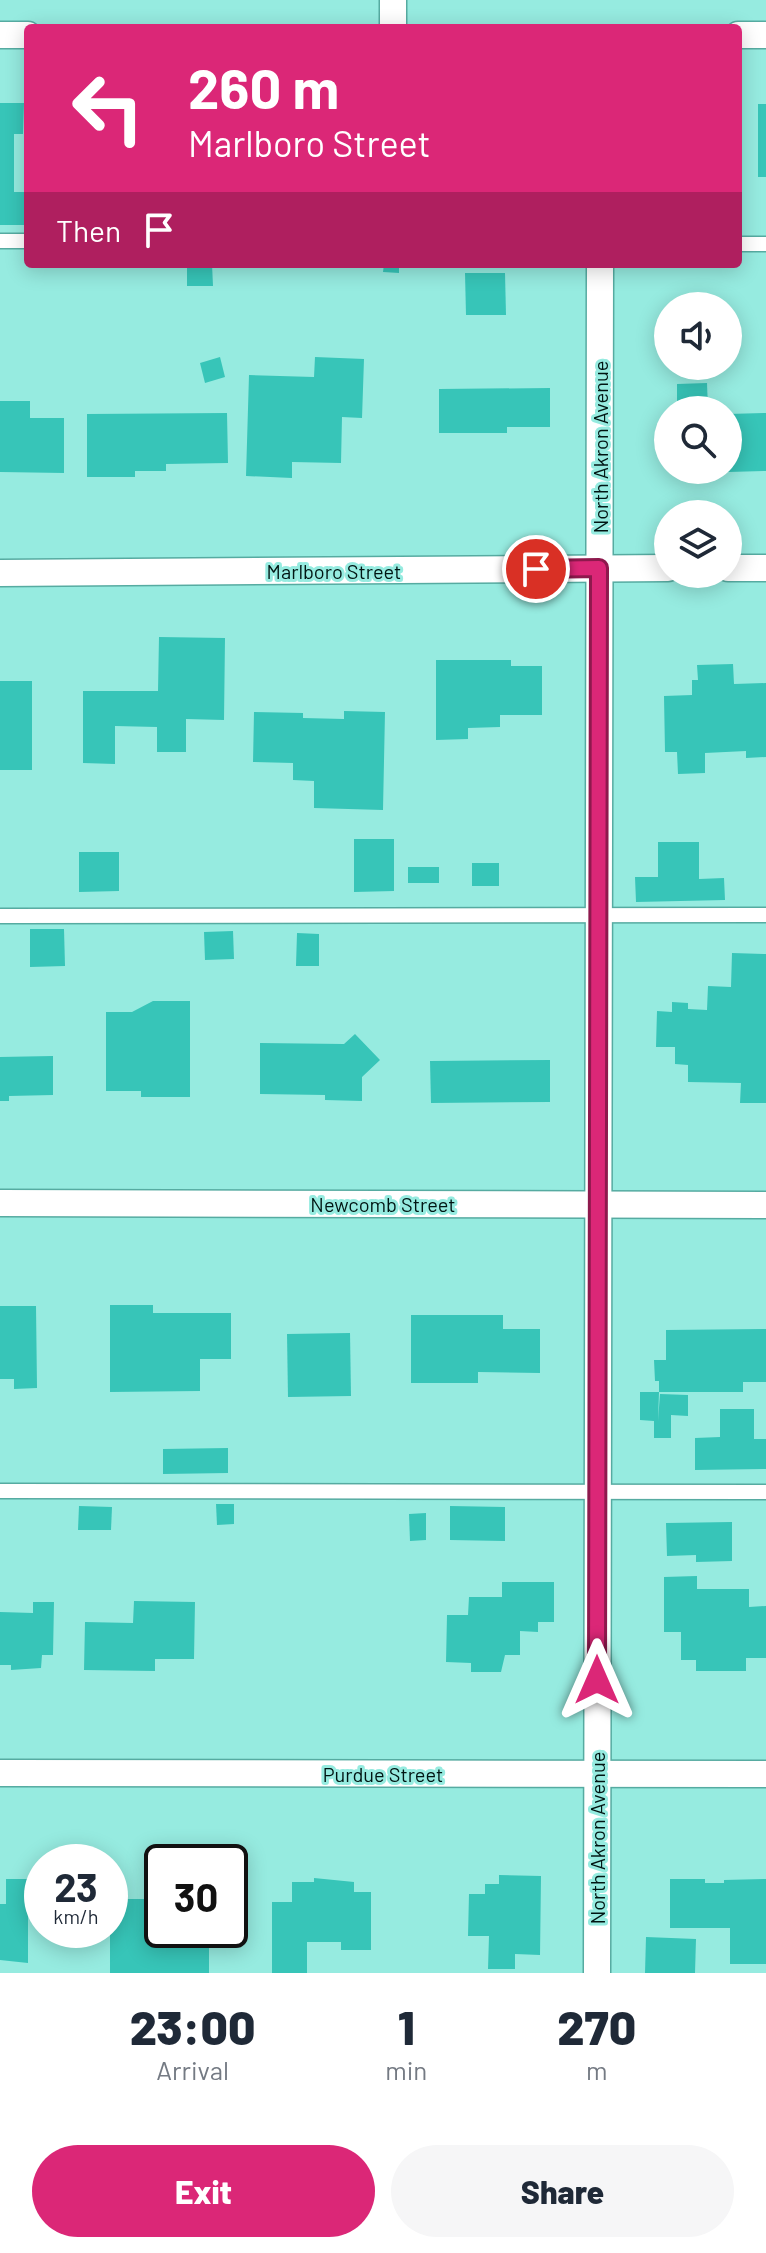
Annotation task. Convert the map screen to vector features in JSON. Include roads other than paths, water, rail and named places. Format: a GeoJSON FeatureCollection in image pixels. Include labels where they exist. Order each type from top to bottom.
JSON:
{"type":"FeatureCollection","features":[{"type":"Feature","properties":{"kind":"street"},"geometry":{"type":"LineString","coordinates":[[393,0],[393,24]]}},
{"type":"Feature","properties":{"kind":"street"},"geometry":{"type":"LineString","coordinates":[[0,35],[24,35]]}},
{"type":"Feature","properties":{"kind":"street"},"geometry":{"type":"LineString","coordinates":[[742,35],[766,35]]}},
{"type":"Feature","properties":{"kind":"street","name":"North Akron Avenue"},"geometry":{"type":"LineString","coordinates":[[597,1973],[600,268]]}},
{"type":"Feature","properties":{"kind":"street","name":"Marlboro Street"},"geometry":{"type":"LineString","coordinates":[[0,573],[654,568]]}},
{"type":"Feature","properties":{"kind":"street"},"geometry":{"type":"LineString","coordinates":[[742,568],[766,568]]}},
{"type":"Feature","properties":{"kind":"street","name":"Newcomb Street"},"geometry":{"type":"LineString","coordinates":[[0,1203],[766,1205]]}},
{"type":"Feature","properties":{"kind":"street","name":"Purdue Street"},"geometry":{"type":"LineString","coordinates":[[0,1773],[766,1774]]}},
{"type":"Feature","properties":{"kind":"lane"},"geometry":{"type":"LineString","coordinates":[[0,241],[24,241]]}},
{"type":"Feature","properties":{"kind":"lane"},"geometry":{"type":"LineString","coordinates":[[742,244],[766,244]]}},
{"type":"Feature","properties":{"kind":"lane"},"geometry":{"type":"LineString","coordinates":[[0,916],[766,915]]}},
{"type":"Feature","properties":{"kind":"lane"},"geometry":{"type":"LineString","coordinates":[[0,1491],[766,1492]]}}]}
